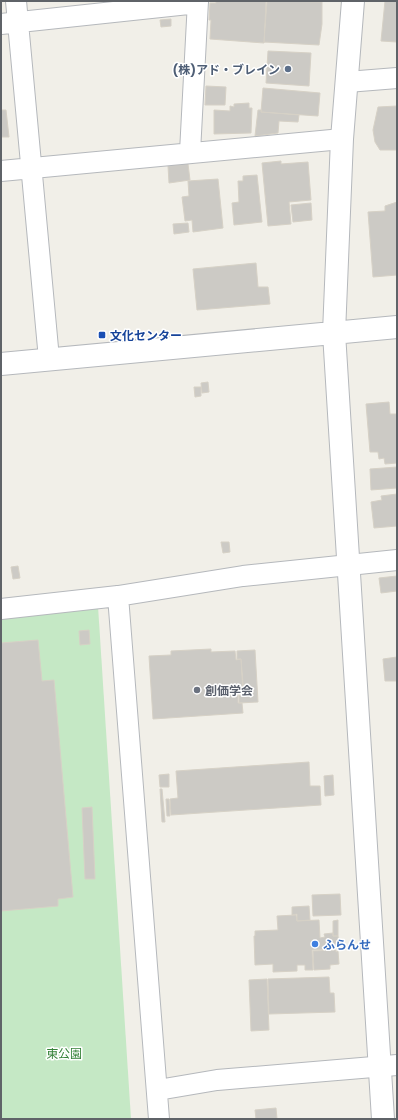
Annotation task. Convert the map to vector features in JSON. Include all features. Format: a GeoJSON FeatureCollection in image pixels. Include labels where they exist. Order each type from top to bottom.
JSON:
{"type":"FeatureCollection","features":[{"type":"Feature","properties":{"kind":"street"},"geometry":{"type":"LineString","coordinates":[[16,1],[10,23],[31,168],[49,359]]}},
{"type":"Feature","properties":{"kind":"street"},"geometry":{"type":"LineString","coordinates":[[353,1],[342,139],[334,333],[349,564],[388,1066],[383,1119]]}},
{"type":"Feature","properties":{"kind":"street"},"geometry":{"type":"LineString","coordinates":[[10,23],[198,2],[190,152]]}},
{"type":"Feature","properties":{"kind":"street"},"geometry":{"type":"LineString","coordinates":[[347,82],[397,78]]}},
{"type":"Feature","properties":{"kind":"street"},"geometry":{"type":"LineString","coordinates":[[1,171],[190,152],[342,139]]}},
{"type":"Feature","properties":{"kind":"street"},"geometry":{"type":"LineString","coordinates":[[1,364],[397,327]]}},
{"type":"Feature","properties":{"kind":"street"},"geometry":{"type":"LineString","coordinates":[[1,609],[118,596],[243,576],[397,560]]}},
{"type":"Feature","properties":{"kind":"street"},"geometry":{"type":"LineString","coordinates":[[118,596],[160,1119]]}},
{"type":"Feature","properties":{"kind":"street"},"geometry":{"type":"LineString","coordinates":[[158,1090],[217,1080],[388,1066]]}},
{"type":"Feature","properties":{"kind":"green space","name":"東公園"},"geometry":{"type":"Polygon","coordinates":[[[98,606],[131,1119],[1,1119],[1,614],[98,606]]]}},
{"type":"Feature","properties":{"kind":"building"},"geometry":{"type":"Polygon","coordinates":[[[216,1],[266,1],[264,43],[210,39],[210,3],[216,3],[216,1]]]}},
{"type":"Feature","properties":{"kind":"building"},"geometry":{"type":"Polygon","coordinates":[[[267,1],[322,2],[322,24],[319,45],[264,42],[267,1]]]}},
{"type":"Feature","properties":{"kind":"building"},"geometry":{"type":"Polygon","coordinates":[[[385,1],[397,1],[397,42],[381,41],[385,1]]]}},
{"type":"Feature","properties":{"kind":"building"},"geometry":{"type":"Polygon","coordinates":[[[171,19],[171,26],[161,27],[160,20],[171,19]]]}},
{"type":"Feature","properties":{"kind":"building"},"geometry":{"type":"Polygon","coordinates":[[[268,51],[311,53],[309,86],[266,83],[268,51]]]}},
{"type":"Feature","properties":{"kind":"building"},"geometry":{"type":"Polygon","coordinates":[[[206,86],[226,87],[225,105],[205,105],[206,86]]]}},
{"type":"Feature","properties":{"kind":"building"},"geometry":{"type":"Polygon","coordinates":[[[263,88],[320,93],[318,116],[261,112],[263,88]]]}},
{"type":"Feature","properties":{"kind":"building"},"geometry":{"type":"Polygon","coordinates":[[[249,103],[249,108],[252,108],[251,133],[214,134],[214,110],[230,111],[230,106],[234,107],[234,104],[249,103]]]}},
{"type":"Feature","properties":{"kind":"building"},"geometry":{"type":"Polygon","coordinates":[[[397,106],[397,150],[380,150],[375,142],[373,130],[378,107],[397,106]]]}},
{"type":"Feature","properties":{"kind":"building"},"geometry":{"type":"Polygon","coordinates":[[[1,110],[6,110],[9,137],[1,137],[1,110]]]}},
{"type":"Feature","properties":{"kind":"building"},"geometry":{"type":"Polygon","coordinates":[[[258,110],[262,110],[261,112],[299,115],[298,122],[279,121],[278,133],[255,136],[258,110]]]}},
{"type":"Feature","properties":{"kind":"building"},"geometry":{"type":"Polygon","coordinates":[[[281,161],[281,164],[308,162],[311,200],[289,202],[291,224],[268,226],[262,163],[281,161]]]}},
{"type":"Feature","properties":{"kind":"building"},"geometry":{"type":"Polygon","coordinates":[[[188,164],[190,180],[169,183],[168,166],[188,164]]]}},
{"type":"Feature","properties":{"kind":"building"},"geometry":{"type":"Polygon","coordinates":[[[257,175],[262,222],[234,225],[232,203],[239,202],[238,181],[243,181],[243,176],[257,175]]]}},
{"type":"Feature","properties":{"kind":"building"},"geometry":{"type":"Polygon","coordinates":[[[218,179],[223,228],[193,232],[192,220],[185,221],[182,197],[189,196],[188,181],[218,179]]]}},
{"type":"Feature","properties":{"kind":"building"},"geometry":{"type":"Polygon","coordinates":[[[397,202],[397,275],[373,277],[368,212],[385,211],[385,206],[397,202]]]}},
{"type":"Feature","properties":{"kind":"building"},"geometry":{"type":"Polygon","coordinates":[[[311,203],[312,220],[293,222],[291,205],[311,203]]]}},
{"type":"Feature","properties":{"kind":"building"},"geometry":{"type":"Polygon","coordinates":[[[188,223],[189,232],[174,234],[173,224],[188,223]]]}},
{"type":"Feature","properties":{"kind":"building"},"geometry":{"type":"Polygon","coordinates":[[[256,263],[258,287],[268,287],[270,304],[197,310],[193,269],[256,263]]]}},
{"type":"Feature","properties":{"kind":"building"},"geometry":{"type":"Polygon","coordinates":[[[208,382],[209,392],[202,393],[201,383],[208,382]]]}},
{"type":"Feature","properties":{"kind":"building"},"geometry":{"type":"Polygon","coordinates":[[[194,387],[201,387],[201,396],[195,397],[194,387]]]}},
{"type":"Feature","properties":{"kind":"building"},"geometry":{"type":"Polygon","coordinates":[[[389,402],[390,414],[397,414],[397,463],[385,464],[384,458],[379,459],[378,452],[370,452],[366,404],[389,402]]]}},
{"type":"Feature","properties":{"kind":"building"},"geometry":{"type":"Polygon","coordinates":[[[397,467],[397,488],[371,490],[370,469],[397,467]]]}},
{"type":"Feature","properties":{"kind":"building"},"geometry":{"type":"Polygon","coordinates":[[[397,494],[397,526],[374,528],[371,502],[382,500],[381,496],[397,494]]]}},
{"type":"Feature","properties":{"kind":"building"},"geometry":{"type":"Polygon","coordinates":[[[221,542],[229,542],[230,552],[223,553],[221,542]]]}},
{"type":"Feature","properties":{"kind":"building"},"geometry":{"type":"Polygon","coordinates":[[[18,566],[20,578],[13,579],[11,567],[18,566]]]}},
{"type":"Feature","properties":{"kind":"building"},"geometry":{"type":"Polygon","coordinates":[[[397,576],[397,591],[381,593],[379,578],[397,576]]]}},
{"type":"Feature","properties":{"kind":"building"},"geometry":{"type":"Polygon","coordinates":[[[89,630],[90,644],[80,645],[79,631],[89,630]]]}},
{"type":"Feature","properties":{"kind":"building"},"geometry":{"type":"Polygon","coordinates":[[[38,640],[42,681],[54,680],[73,897],[58,899],[58,906],[1,911],[1,643],[38,640]]]}},
{"type":"Feature","properties":{"kind":"building"},"geometry":{"type":"Polygon","coordinates":[[[211,649],[211,652],[235,651],[236,660],[241,659],[243,694],[238,695],[238,703],[242,703],[243,713],[153,719],[149,656],[171,655],[171,651],[211,649]]]}},
{"type":"Feature","properties":{"kind":"building"},"geometry":{"type":"Polygon","coordinates":[[[255,650],[258,702],[239,703],[239,695],[244,695],[241,659],[237,659],[237,651],[255,650]]]}},
{"type":"Feature","properties":{"kind":"building"},"geometry":{"type":"Polygon","coordinates":[[[397,657],[397,681],[385,681],[383,659],[397,657]]]}},
{"type":"Feature","properties":{"kind":"building"},"geometry":{"type":"Polygon","coordinates":[[[309,762],[310,786],[320,786],[321,805],[171,815],[170,799],[178,798],[176,771],[309,762]]]}},
{"type":"Feature","properties":{"kind":"building"},"geometry":{"type":"Polygon","coordinates":[[[169,774],[169,787],[160,787],[159,775],[169,774]]]}},
{"type":"Feature","properties":{"kind":"building"},"geometry":{"type":"Polygon","coordinates":[[[333,775],[334,795],[325,796],[324,776],[333,775]]]}},
{"type":"Feature","properties":{"kind":"building"},"geometry":{"type":"Polygon","coordinates":[[[160,789],[162,789],[165,822],[162,822],[160,789]]]}},
{"type":"Feature","properties":{"kind":"building"},"geometry":{"type":"Polygon","coordinates":[[[166,799],[169,799],[170,816],[167,816],[166,799]]]}},
{"type":"Feature","properties":{"kind":"building"},"geometry":{"type":"Polygon","coordinates":[[[92,807],[95,879],[85,879],[82,808],[92,807]]]}},
{"type":"Feature","properties":{"kind":"building"},"geometry":{"type":"Polygon","coordinates":[[[340,894],[341,915],[313,916],[312,895],[340,894]]]}},
{"type":"Feature","properties":{"kind":"building"},"geometry":{"type":"Polygon","coordinates":[[[309,906],[310,920],[297,921],[297,914],[292,915],[292,907],[309,906]]]}},
{"type":"Feature","properties":{"kind":"building"},"geometry":{"type":"Polygon","coordinates":[[[296,915],[297,921],[319,920],[320,938],[325,937],[324,934],[333,933],[333,936],[338,936],[339,946],[335,947],[335,949],[312,950],[313,970],[305,970],[305,965],[297,965],[297,971],[273,972],[273,964],[255,965],[255,931],[278,930],[277,916],[296,915]]]}},
{"type":"Feature","properties":{"kind":"building"},"geometry":{"type":"Polygon","coordinates":[[[338,920],[338,936],[333,936],[333,921],[338,920]]]}},
{"type":"Feature","properties":{"kind":"building"},"geometry":{"type":"Polygon","coordinates":[[[336,950],[336,952],[338,951],[339,964],[330,965],[330,969],[314,970],[313,951],[336,950]]]}},
{"type":"Feature","properties":{"kind":"building"},"geometry":{"type":"Polygon","coordinates":[[[329,977],[330,993],[334,993],[335,1012],[269,1014],[268,979],[329,977]]]}},
{"type":"Feature","properties":{"kind":"building"},"geometry":{"type":"Polygon","coordinates":[[[267,979],[269,1030],[251,1031],[249,980],[267,979]]]}},
{"type":"Feature","properties":{"kind":"building"},"geometry":{"type":"Polygon","coordinates":[[[276,1108],[277,1119],[256,1119],[255,1110],[276,1108]]]}},
{"type":"Feature","properties":{"kind":"place","name":"(株)アド・ブレイン"},"geometry":{"type":"Point","coordinates":[288,69]}},
{"type":"Feature","properties":{"kind":"place","name":"文化センター"},"geometry":{"type":"Point","coordinates":[102,335]}},
{"type":"Feature","properties":{"kind":"place","name":"創価学会"},"geometry":{"type":"Point","coordinates":[197,690]}},
{"type":"Feature","properties":{"kind":"place","name":"ふらんせ"},"geometry":{"type":"Point","coordinates":[315,944]}}]}
